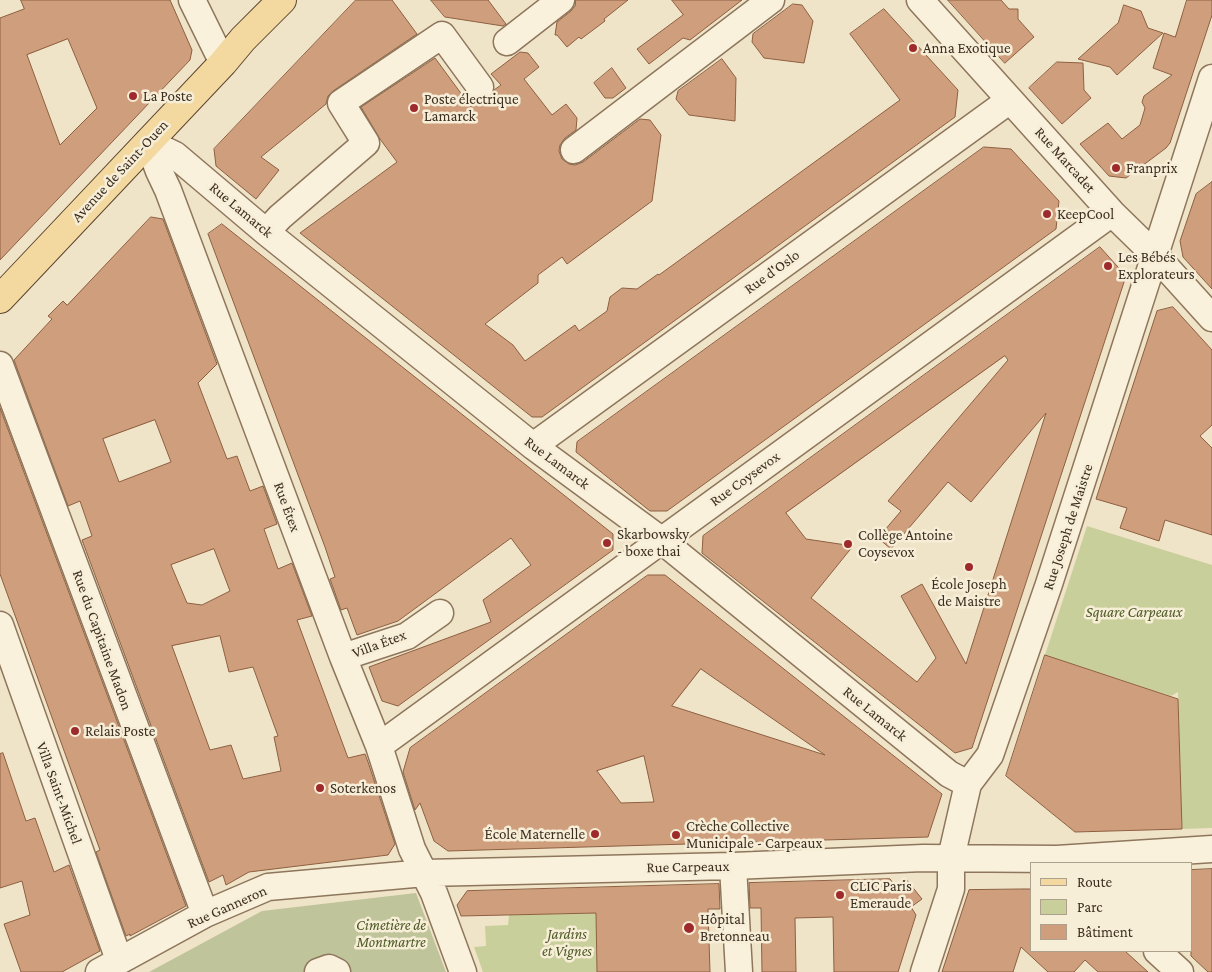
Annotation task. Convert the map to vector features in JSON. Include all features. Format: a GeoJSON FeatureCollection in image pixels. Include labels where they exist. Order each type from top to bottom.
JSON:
{"type":"FeatureCollection","features":[{"type":"Feature","properties":{"kind":"main road","name":"Avenue de Saint-Ouen"},"geometry":{"type":"LineString","coordinates":[[0,299],[223,63],[243,39],[282,0]]}},
{"type":"Feature","properties":{"kind":"street"},"geometry":{"type":"LineString","coordinates":[[192,0],[223,63]]}},
{"type":"Feature","properties":{"kind":"street"},"geometry":{"type":"LineString","coordinates":[[506,42],[561,0]]}},
{"type":"Feature","properties":{"kind":"street"},"geometry":{"type":"LineString","coordinates":[[574,150],[771,0]]}},
{"type":"Feature","properties":{"kind":"street","name":"Rue Marcadet"},"geometry":{"type":"LineString","coordinates":[[920,0],[1112,212],[1156,256],[1212,318]]}},
{"type":"Feature","properties":{"kind":"street"},"geometry":{"type":"LineString","coordinates":[[266,232],[280,217],[366,143],[341,103],[442,35],[480,87]]}},
{"type":"Feature","properties":{"kind":"street","name":"Rue Joseph de Maistre"},"geometry":{"type":"LineString","coordinates":[[924,972],[951,889],[951,858],[968,784],[990,756],[1049,584],[1212,78]]}},
{"type":"Feature","properties":{"kind":"street","name":"Rue d'Oslo"},"geometry":{"type":"LineString","coordinates":[[533,446],[1010,100]]}},
{"type":"Feature","properties":{"kind":"street","name":"Rue Lamarck"},"geometry":{"type":"LineString","coordinates":[[148,142],[174,155],[266,232],[533,446],[661,540],[949,774],[968,784]]}},
{"type":"Feature","properties":{"kind":"street","name":"Rue Étex"},"geometry":{"type":"LineString","coordinates":[[148,142],[168,190],[343,657],[379,746],[412,849],[434,893],[463,972]]}},
{"type":"Feature","properties":{"kind":"street","name":"Rue Coysevox"},"geometry":{"type":"LineString","coordinates":[[379,746],[1112,212]]}},
{"type":"Feature","properties":{"kind":"street","name":"Rue du Capitaine Madon"},"geometry":{"type":"LineString","coordinates":[[0,365],[205,914]]}},
{"type":"Feature","properties":{"kind":"street","name":"Villa Étex"},"geometry":{"type":"LineString","coordinates":[[343,657],[407,636],[440,614]]}},
{"type":"Feature","properties":{"kind":"street","name":"Villa Saint-Michel"},"geometry":{"type":"LineString","coordinates":[[0,625],[109,966]]}},
{"type":"Feature","properties":{"kind":"street"},"geometry":{"type":"LineString","coordinates":[[1059,861],[1212,849]]}},
{"type":"Feature","properties":{"kind":"street","name":"Rue Carpeaux"},"geometry":{"type":"LineString","coordinates":[[425,873],[733,866],[923,858],[1059,861]]}},
{"type":"Feature","properties":{"kind":"street"},"geometry":{"type":"LineString","coordinates":[[733,866],[739,972]]}},
{"type":"Feature","properties":{"kind":"street","name":"Rue Ganneron"},"geometry":{"type":"LineString","coordinates":[[109,966],[205,914],[268,887],[425,873]]}},
{"type":"Feature","properties":{"kind":"street"},"geometry":{"type":"LineString","coordinates":[[1158,952],[1180,972]]}},
{"type":"Feature","properties":{"kind":"green space","name":"Square Carpeaux"},"geometry":{"type":"Polygon","coordinates":[[[1087,526],[1212,565],[1212,828],[1182,829],[1178,692],[1171,696],[1045,655],[1087,526]]]}},
{"type":"Feature","properties":{"kind":"green space","name":"Cimetière de Montmartre"},"geometry":{"type":"Polygon","coordinates":[[[416,893],[446,972],[149,972],[262,911],[416,893]]]}},
{"type":"Feature","properties":{"kind":"green space","name":"Jardins et Vignes"},"geometry":{"type":"Polygon","coordinates":[[[596,913],[597,972],[483,972],[474,947],[486,946],[485,926],[508,925],[509,915],[596,913]]]}},
{"type":"Feature","properties":{"kind":"building"},"geometry":{"type":"Polygon","coordinates":[[[21,0],[170,0],[192,50],[190,60],[0,260],[0,18],[24,9],[21,0]],[[68,39],[27,55],[60,145],[97,108],[68,39]]]}},
{"type":"Feature","properties":{"kind":"building"},"geometry":{"type":"Polygon","coordinates":[[[356,0],[392,0],[417,34],[333,91],[328,96],[326,104],[261,157],[279,170],[256,199],[216,166],[214,149],[356,0]]]}},
{"type":"Feature","properties":{"kind":"building"},"geometry":{"type":"Polygon","coordinates":[[[431,0],[488,0],[506,24],[503,26],[445,17],[431,0]]]}},
{"type":"Feature","properties":{"kind":"building"},"geometry":{"type":"Polygon","coordinates":[[[576,0],[628,0],[604,19],[605,21],[567,47],[555,35],[557,22],[571,11],[575,6],[576,0]]]}},
{"type":"Feature","properties":{"kind":"building"},"geometry":{"type":"Polygon","coordinates":[[[672,0],[742,0],[690,40],[683,38],[649,64],[637,49],[683,15],[672,0]]]}},
{"type":"Feature","properties":{"kind":"building"},"geometry":{"type":"Polygon","coordinates":[[[948,0],[1001,0],[1009,9],[1018,9],[1018,19],[1034,37],[1005,63],[948,0]]]}},
{"type":"Feature","properties":{"kind":"building"},"geometry":{"type":"Polygon","coordinates":[[[1187,0],[1212,0],[1212,15],[1170,143],[1126,178],[1109,176],[1080,144],[1108,123],[1122,139],[1140,125],[1145,108],[1142,102],[1144,96],[1172,75],[1153,68],[1164,33],[1175,37],[1187,0]]]}},
{"type":"Feature","properties":{"kind":"building"},"geometry":{"type":"Polygon","coordinates":[[[793,4],[802,5],[813,21],[804,63],[764,58],[752,42],[753,34],[793,4]]]}},
{"type":"Feature","properties":{"kind":"building"},"geometry":{"type":"Polygon","coordinates":[[[1124,5],[1141,11],[1148,28],[1163,33],[1117,75],[1110,67],[1078,59],[1118,23],[1124,5]]]}},
{"type":"Feature","properties":{"kind":"building"},"geometry":{"type":"Polygon","coordinates":[[[884,9],[958,90],[955,117],[542,417],[532,417],[300,233],[397,162],[380,139],[361,107],[435,58],[471,107],[478,101],[488,99],[494,90],[501,85],[491,74],[520,52],[528,53],[539,67],[524,79],[552,115],[566,104],[577,118],[576,130],[565,138],[560,145],[559,151],[562,159],[569,164],[575,165],[583,162],[640,119],[650,120],[661,135],[652,201],[567,264],[562,257],[538,275],[538,283],[485,324],[513,345],[525,361],[575,325],[579,331],[607,311],[610,297],[622,288],[637,289],[659,275],[900,100],[850,34],[884,9]]]}},
{"type":"Feature","properties":{"kind":"building"},"geometry":{"type":"Polygon","coordinates":[[[722,59],[736,78],[735,121],[689,115],[676,99],[678,91],[722,59]]]}},
{"type":"Feature","properties":{"kind":"building"},"geometry":{"type":"Polygon","coordinates":[[[1057,62],[1083,63],[1084,90],[1091,98],[1062,124],[1029,88],[1057,62]]]}},
{"type":"Feature","properties":{"kind":"building"},"geometry":{"type":"Polygon","coordinates":[[[612,68],[626,88],[613,98],[605,98],[594,83],[612,68]]]}},
{"type":"Feature","properties":{"kind":"building"},"geometry":{"type":"Polygon","coordinates":[[[984,147],[1011,149],[1059,201],[1056,229],[667,511],[650,511],[576,452],[577,442],[984,147]]]}},
{"type":"Feature","properties":{"kind":"building"},"geometry":{"type":"Polygon","coordinates":[[[1212,182],[1212,289],[1183,257],[1180,241],[1196,194],[1212,182]]]}},
{"type":"Feature","properties":{"kind":"building"},"geometry":{"type":"Polygon","coordinates":[[[151,217],[163,219],[217,364],[198,383],[227,459],[237,456],[250,491],[263,486],[277,524],[264,529],[278,569],[292,563],[312,616],[297,620],[348,758],[365,754],[395,844],[388,855],[249,872],[226,885],[223,875],[209,882],[82,540],[92,536],[80,501],[68,506],[14,360],[52,319],[48,316],[63,301],[67,305],[151,217]],[[155,420],[103,439],[119,482],[171,462],[155,420]],[[214,549],[171,565],[187,603],[202,605],[230,591],[214,549]],[[220,636],[172,646],[210,750],[231,745],[243,779],[281,771],[274,737],[278,736],[253,667],[229,672],[220,636]]]}},
{"type":"Feature","properties":{"kind":"building"},"geometry":{"type":"Polygon","coordinates":[[[222,224],[613,534],[613,550],[398,706],[382,701],[369,667],[491,622],[483,600],[531,565],[511,538],[398,621],[357,635],[347,608],[341,610],[330,579],[335,577],[325,547],[208,234],[222,224]]]}},
{"type":"Feature","properties":{"kind":"building"},"geometry":{"type":"Polygon","coordinates":[[[1100,247],[1126,276],[972,748],[955,753],[702,553],[703,536],[1100,247]],[[1005,356],[786,513],[806,539],[853,546],[811,598],[917,682],[936,658],[901,596],[922,584],[966,664],[1046,413],[971,502],[948,482],[891,549],[878,538],[901,511],[888,501],[1008,360],[1005,356]]]}},
{"type":"Feature","properties":{"kind":"building"},"geometry":{"type":"Polygon","coordinates":[[[1173,307],[1212,350],[1212,425],[1200,436],[1212,448],[1212,535],[1165,520],[1159,541],[1120,528],[1127,508],[1096,499],[1157,311],[1173,307]]]}},
{"type":"Feature","properties":{"kind":"building"},"geometry":{"type":"Polygon","coordinates":[[[0,408],[186,906],[130,936],[130,934],[126,936],[96,852],[100,850],[0,574],[0,408]]]}},
{"type":"Feature","properties":{"kind":"building"},"geometry":{"type":"Polygon","coordinates":[[[648,575],[665,575],[942,794],[928,837],[448,851],[434,841],[420,803],[415,810],[403,772],[410,748],[648,575]],[[701,669],[672,706],[825,755],[711,676],[701,669]],[[644,756],[597,771],[621,803],[654,802],[644,756]]]}},
{"type":"Feature","properties":{"kind":"building"},"geometry":{"type":"Polygon","coordinates":[[[1045,655],[1178,699],[1182,829],[1075,832],[1006,776],[1045,655]]]}},
{"type":"Feature","properties":{"kind":"building"},"geometry":{"type":"Polygon","coordinates":[[[3,753],[26,821],[35,818],[54,872],[69,865],[100,951],[62,972],[21,972],[4,924],[30,915],[22,881],[0,888],[0,754],[3,753]]]}},
{"type":"Feature","properties":{"kind":"building"},"geometry":{"type":"Polygon","coordinates":[[[1212,869],[1212,972],[1208,972],[1191,956],[1192,870],[1212,869]]]}},
{"type":"Feature","properties":{"kind":"building"},"geometry":{"type":"Polygon","coordinates":[[[890,879],[896,887],[906,879],[922,899],[911,907],[916,915],[898,972],[834,972],[833,917],[795,918],[796,972],[762,972],[761,908],[750,908],[749,883],[890,879]]]}},
{"type":"Feature","properties":{"kind":"building"},"geometry":{"type":"Polygon","coordinates":[[[719,884],[720,909],[708,909],[710,972],[597,972],[596,913],[461,916],[457,905],[467,891],[719,884]]]}},
{"type":"Feature","properties":{"kind":"building"},"geometry":{"type":"Polygon","coordinates":[[[1030,889],[1030,952],[1126,952],[1148,972],[1098,972],[1085,960],[1074,972],[1048,972],[1021,947],[1013,972],[942,972],[969,890],[1030,889]]]}},
{"type":"Feature","properties":{"kind":"place","name":"Anna Exotique"},"geometry":{"type":"Point","coordinates":[913,48]}},
{"type":"Feature","properties":{"kind":"place","name":"La Poste"},"geometry":{"type":"Point","coordinates":[133,96]}},
{"type":"Feature","properties":{"kind":"place","name":"Poste électrique Lamarck"},"geometry":{"type":"Point","coordinates":[414,108]}},
{"type":"Feature","properties":{"kind":"place","name":"Franprix"},"geometry":{"type":"Point","coordinates":[1116,168]}},
{"type":"Feature","properties":{"kind":"place","name":"KeepCool"},"geometry":{"type":"Point","coordinates":[1047,214]}},
{"type":"Feature","properties":{"kind":"place","name":"Les Bébés Explorateurs"},"geometry":{"type":"Point","coordinates":[1108,266]}},
{"type":"Feature","properties":{"kind":"place","name":"Skarbowsky - boxe thai"},"geometry":{"type":"Point","coordinates":[607,543]}},
{"type":"Feature","properties":{"kind":"place","name":"Collège Antoine Coysevox"},"geometry":{"type":"Point","coordinates":[848,544]}},
{"type":"Feature","properties":{"kind":"place","name":"École Joseph de Maistre"},"geometry":{"type":"Point","coordinates":[969,567]}},
{"type":"Feature","properties":{"kind":"place","name":"Relais Poste"},"geometry":{"type":"Point","coordinates":[75,731]}},
{"type":"Feature","properties":{"kind":"place","name":"Soterkenos"},"geometry":{"type":"Point","coordinates":[320,788]}},
{"type":"Feature","properties":{"kind":"place","name":"École Maternelle"},"geometry":{"type":"Point","coordinates":[595,834]}},
{"type":"Feature","properties":{"kind":"place","name":"Crèche Collective Municipale - Carpeaux"},"geometry":{"type":"Point","coordinates":[676,835]}},
{"type":"Feature","properties":{"kind":"place","name":"CLIC Paris Emeraude"},"geometry":{"type":"Point","coordinates":[840,895]}},
{"type":"Feature","properties":{"kind":"place","name":"Hôpital Bretonneau"},"geometry":{"type":"Point","coordinates":[689,928]}}]}
